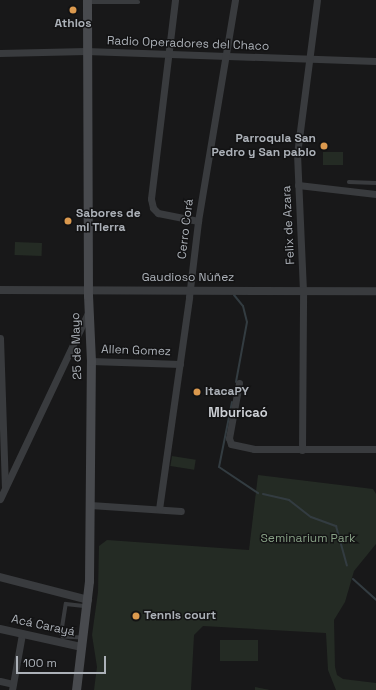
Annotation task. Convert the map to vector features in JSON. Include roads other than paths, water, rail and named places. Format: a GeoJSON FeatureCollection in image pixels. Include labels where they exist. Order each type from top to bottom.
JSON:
{"type":"FeatureCollection","features":[{"type":"Feature","properties":{"kind":"main road","name":"25 de Mayo"},"geometry":{"type":"LineString","coordinates":[[76,690],[88,603],[90,505],[91,361],[88,313],[87,1]]}},
{"type":"Feature","properties":{"kind":"street"},"geometry":{"type":"LineString","coordinates":[[175,0],[151,200],[153,208],[158,213],[198,220]]}},
{"type":"Feature","properties":{"kind":"street","name":"Cerro Corá"},"geometry":{"type":"LineString","coordinates":[[159,509],[190,290],[198,220],[235,0]]}},
{"type":"Feature","properties":{"kind":"street","name":"Felix de Azara"},"geometry":{"type":"LineString","coordinates":[[302,450],[303,291],[298,185],[299,128],[317,0]]}},
{"type":"Feature","properties":{"kind":"street","name":"Radio Operadores del Chaco"},"geometry":{"type":"LineString","coordinates":[[0,52],[86,51],[225,55],[308,60],[376,61]]}},
{"type":"Feature","properties":{"kind":"street"},"geometry":{"type":"LineString","coordinates":[[298,185],[376,194]]}},
{"type":"Feature","properties":{"kind":"street","name":"Gaudioso Núñez"},"geometry":{"type":"LineString","coordinates":[[0,290],[376,291]]}},
{"type":"Feature","properties":{"kind":"street"},"geometry":{"type":"LineString","coordinates":[[0,499],[88,313]]}},
{"type":"Feature","properties":{"kind":"street"},"geometry":{"type":"LineString","coordinates":[[0,338],[5,488]]}},
{"type":"Feature","properties":{"kind":"street","name":"Allen Gomez"},"geometry":{"type":"LineString","coordinates":[[91,361],[180,364]]}},
{"type":"Feature","properties":{"kind":"street"},"geometry":{"type":"LineString","coordinates":[[239,383],[229,438],[231,444],[254,449],[376,449]]}},
{"type":"Feature","properties":{"kind":"street"},"geometry":{"type":"LineString","coordinates":[[90,505],[181,511]]}},
{"type":"Feature","properties":{"kind":"street"},"geometry":{"type":"LineString","coordinates":[[0,577],[72,600],[88,603]]}},
{"type":"Feature","properties":{"kind":"street","name":"Acá Carayá"},"geometry":{"type":"LineString","coordinates":[[0,629],[22,634],[82,643]]}},
{"type":"Feature","properties":{"kind":"street"},"geometry":{"type":"LineString","coordinates":[[0,682],[13,687],[22,634]]}},
{"type":"Feature","properties":{"kind":"lane"},"geometry":{"type":"LineString","coordinates":[[87,1],[138,2]]}},
{"type":"Feature","properties":{"kind":"lane"},"geometry":{"type":"LineString","coordinates":[[349,182],[376,183]]}},
{"type":"Feature","properties":{"kind":"lane"},"geometry":{"type":"LineString","coordinates":[[356,183],[356,192]]}},
{"type":"Feature","properties":{"kind":"lane"},"geometry":{"type":"LineString","coordinates":[[364,183],[365,193]]}},
{"type":"Feature","properties":{"kind":"lane"},"geometry":{"type":"LineString","coordinates":[[64,640],[61,634],[66,604],[72,600]]}},
{"type":"Feature","properties":{"kind":"waterway"},"geometry":{"type":"LineString","coordinates":[[234,295],[243,306],[247,322],[236,382]]}},
{"type":"Feature","properties":{"kind":"waterway"},"geometry":{"type":"LineString","coordinates":[[232,402],[219,467],[258,493]]}},
{"type":"Feature","properties":{"kind":"waterway"},"geometry":{"type":"LineString","coordinates":[[263,494],[289,500],[311,517],[336,526],[347,566]]}},
{"type":"Feature","properties":{"kind":"waterway"},"geometry":{"type":"LineString","coordinates":[[353,579],[376,600]]}},
{"type":"Feature","properties":{"kind":"place","name":"Athlos"},"geometry":{"type":"Point","coordinates":[73,10]}},
{"type":"Feature","properties":{"kind":"place","name":"Parroquia San Pedro y San pablo"},"geometry":{"type":"Point","coordinates":[324,146]}},
{"type":"Feature","properties":{"kind":"place","name":"Sabores de mi Tierra"},"geometry":{"type":"Point","coordinates":[68,221]}},
{"type":"Feature","properties":{"kind":"place","name":"ItacaPY"},"geometry":{"type":"Point","coordinates":[197,392]}},
{"type":"Feature","properties":{"kind":"place","name":"Tennis court"},"geometry":{"type":"Point","coordinates":[136,616]}},
{"type":"Feature","properties":{"kind":"district","name":"Mburicaó"},"geometry":{"type":"Point","coordinates":[238,413]}},
{"type":"Feature","properties":{"kind":"park label","name":"Seminarium Park"},"geometry":{"type":"Point","coordinates":[308,539]}}]}
